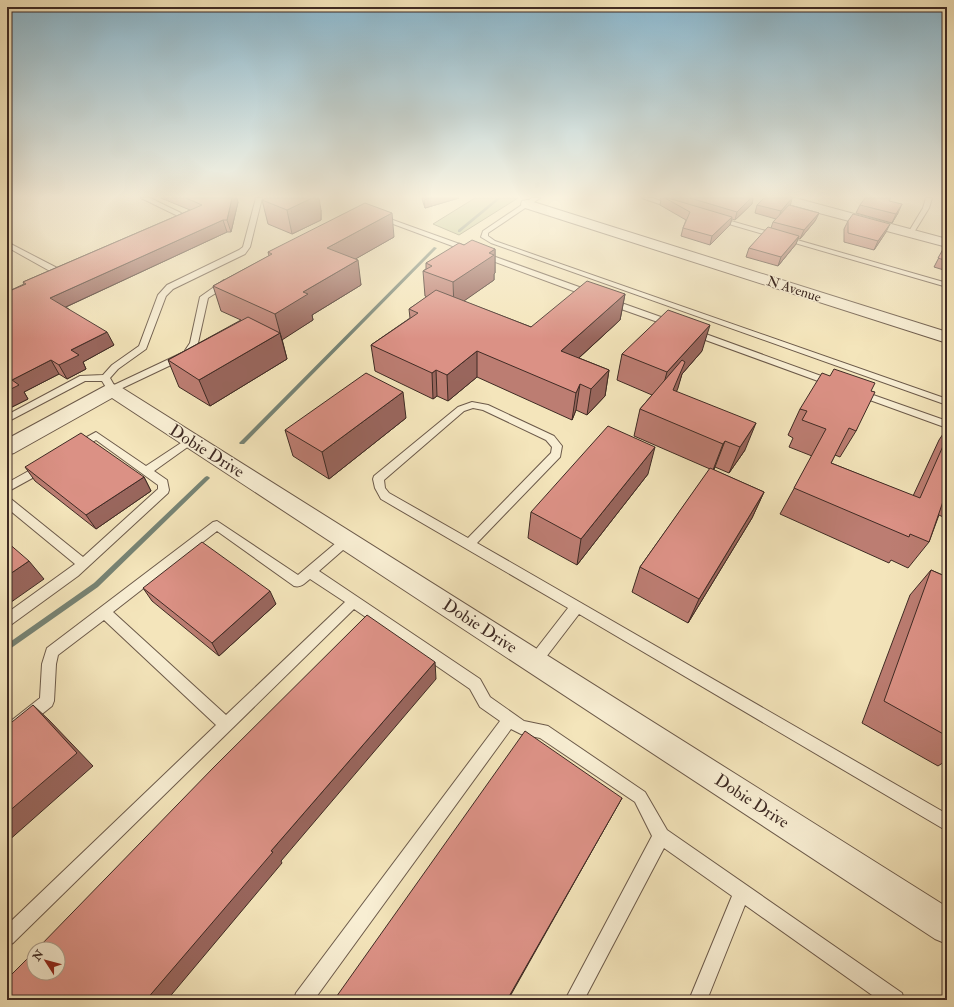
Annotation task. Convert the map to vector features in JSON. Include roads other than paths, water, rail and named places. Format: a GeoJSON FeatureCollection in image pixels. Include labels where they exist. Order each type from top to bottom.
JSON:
{"type":"FeatureCollection","features":[{"type":"Feature","properties":{"kind":"street","name":"N Avenue"},"geometry":{"type":"LineString","coordinates":[[665,245],[947,338]]}},
{"type":"Feature","properties":{"kind":"street","name":"Dobie Drive"},"geometry":{"type":"LineString","coordinates":[[108,384],[191,441],[947,927]]}},
{"type":"Feature","properties":{"kind":"street"},"geometry":{"type":"LineString","coordinates":[[7,448],[108,384]]}},
{"type":"Feature","properties":{"kind":"lane"},"geometry":{"type":"LineString","coordinates":[[9,245],[60,273]]}},
{"type":"Feature","properties":{"kind":"lane"},"geometry":{"type":"LineString","coordinates":[[108,384],[114,367],[143,347],[162,294],[170,287],[242,252],[247,245]]}},
{"type":"Feature","properties":{"kind":"lane"},"geometry":{"type":"LineString","coordinates":[[455,245],[947,425]]}},
{"type":"Feature","properties":{"kind":"lane"},"geometry":{"type":"LineString","coordinates":[[503,245],[947,402]]}},
{"type":"Feature","properties":{"kind":"lane"},"geometry":{"type":"LineString","coordinates":[[807,245],[947,285]]}},
{"type":"Feature","properties":{"kind":"lane"},"geometry":{"type":"LineString","coordinates":[[7,419],[83,378],[108,384],[187,354],[194,343],[204,297],[234,279]]}},
{"type":"Feature","properties":{"kind":"lane"},"geometry":{"type":"LineString","coordinates":[[469,544],[556,454],[557,446],[550,438],[485,407],[472,405],[461,409],[378,480],[380,488],[385,496],[947,823]]}},
{"type":"Feature","properties":{"kind":"lane"},"geometry":{"type":"LineString","coordinates":[[7,620],[74,573],[164,490],[163,483],[96,435],[68,452]]}},
{"type":"Feature","properties":{"kind":"lane"},"geometry":{"type":"LineString","coordinates":[[146,470],[191,441]]}},
{"type":"Feature","properties":{"kind":"lane"},"geometry":{"type":"LineString","coordinates":[[7,488],[55,460]]}},
{"type":"Feature","properties":{"kind":"lane"},"geometry":{"type":"LineString","coordinates":[[7,502],[83,564]]}},
{"type":"Feature","properties":{"kind":"lane"},"geometry":{"type":"LineString","coordinates":[[7,733],[46,701],[48,664],[52,652],[217,525],[298,582],[347,540]]}},
{"type":"Feature","properties":{"kind":"lane"},"geometry":{"type":"LineString","coordinates":[[310,572],[475,684],[485,702],[521,727],[543,731],[640,797],[661,836],[895,1000]]}},
{"type":"Feature","properties":{"kind":"lane"},"geometry":{"type":"LineString","coordinates":[[7,937],[354,601]]}},
{"type":"Feature","properties":{"kind":"lane"},"geometry":{"type":"LineString","coordinates":[[535,662],[577,607]]}},
{"type":"Feature","properties":{"kind":"lane"},"geometry":{"type":"LineString","coordinates":[[104,612],[226,725]]}},
{"type":"Feature","properties":{"kind":"lane"},"geometry":{"type":"LineString","coordinates":[[303,1000],[510,719]]}},
{"type":"Feature","properties":{"kind":"lane"},"geometry":{"type":"LineString","coordinates":[[574,1000],[661,836]]}},
{"type":"Feature","properties":{"kind":"lane"},"geometry":{"type":"LineString","coordinates":[[698,1000],[742,893]]}},
{"type":"Feature","properties":{"kind":"waterway"},"geometry":{"type":"LineString","coordinates":[[242,443],[435,248]]}},
{"type":"Feature","properties":{"kind":"waterway"},"geometry":{"type":"LineString","coordinates":[[7,648],[96,585],[207,478]]}}]}
